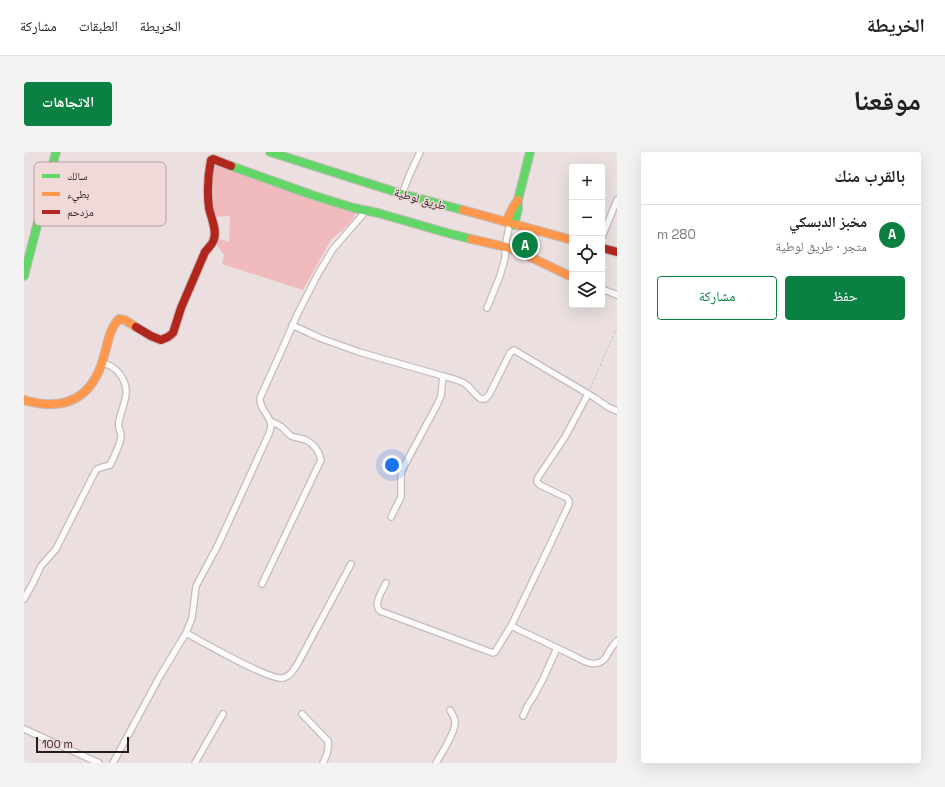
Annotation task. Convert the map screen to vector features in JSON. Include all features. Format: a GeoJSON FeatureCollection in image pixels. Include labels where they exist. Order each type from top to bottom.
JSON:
{"type":"FeatureCollection","features":[{"type":"Feature","properties":{"kind":"street"},"geometry":{"type":"LineString","coordinates":[[53,162],[56,152]]}},
{"type":"Feature","properties":{"kind":"street","name":"طريق لوطية"},"geometry":{"type":"LineString","coordinates":[[270,152],[402,194],[569,239]]}},
{"type":"Feature","properties":{"kind":"street"},"geometry":{"type":"LineString","coordinates":[[402,194],[420,152]]}},
{"type":"Feature","properties":{"kind":"street"},"geometry":{"type":"LineString","coordinates":[[487,308],[500,276],[505,258],[506,242],[510,223],[518,209],[518,200],[530,152]]}},
{"type":"Feature","properties":{"kind":"street"},"geometry":{"type":"LineString","coordinates":[[24,400],[31,403],[58,404],[79,396],[88,389],[98,372],[114,324],[119,319],[125,320],[150,336],[161,340],[173,333],[204,252],[215,238],[209,207],[209,168],[211,159],[312,195],[451,234],[506,247],[569,276]]}},
{"type":"Feature","properties":{"kind":"street"},"geometry":{"type":"LineString","coordinates":[[602,236],[617,200]]}},
{"type":"Feature","properties":{"kind":"street"},"geometry":{"type":"LineString","coordinates":[[113,763],[160,676],[186,633],[192,618],[196,586],[218,545],[268,438],[271,429],[270,421],[260,404],[260,398],[292,325],[304,299],[328,256],[366,211]]}},
{"type":"Feature","properties":{"kind":"street"},"geometry":{"type":"LineString","coordinates":[[24,276],[36,226]]}},
{"type":"Feature","properties":{"kind":"street"},"geometry":{"type":"LineString","coordinates":[[605,249],[617,252]]}},
{"type":"Feature","properties":{"kind":"street"},"geometry":{"type":"LineString","coordinates":[[605,291],[617,295]]}},
{"type":"Feature","properties":{"kind":"street"},"geometry":{"type":"LineString","coordinates":[[292,325],[315,336],[359,352],[461,381],[481,399],[487,398],[510,353],[514,350],[608,407],[617,410]]}},
{"type":"Feature","properties":{"kind":"street"},"geometry":{"type":"LineString","coordinates":[[24,599],[41,566],[56,550],[96,470],[110,465],[121,437],[118,427],[126,393],[124,381],[116,369],[109,364],[101,363]]}},
{"type":"Feature","properties":{"kind":"street"},"geometry":{"type":"LineString","coordinates":[[391,517],[402,497],[402,470],[441,396],[443,376]]}},
{"type":"Feature","properties":{"kind":"street"},"geometry":{"type":"LineString","coordinates":[[386,583],[377,604],[380,611],[493,653],[511,626],[569,504],[567,498],[540,485],[536,478],[565,436],[588,394]]}},
{"type":"Feature","properties":{"kind":"street"},"geometry":{"type":"LineString","coordinates":[[262,584],[321,460],[320,454],[312,444],[306,440],[289,435],[283,428],[270,421]]}},
{"type":"Feature","properties":{"kind":"street"},"geometry":{"type":"LineString","coordinates":[[186,633],[251,667],[275,677],[281,678],[287,676],[298,663],[351,564]]}},
{"type":"Feature","properties":{"kind":"street"},"geometry":{"type":"LineString","coordinates":[[511,626],[591,664],[599,663],[605,658],[613,644],[617,641]]}},
{"type":"Feature","properties":{"kind":"street"},"geometry":{"type":"LineString","coordinates":[[523,716],[543,679],[557,648]]}},
{"type":"Feature","properties":{"kind":"street"},"geometry":{"type":"LineString","coordinates":[[436,763],[456,724],[450,710]]}},
{"type":"Feature","properties":{"kind":"street"},"geometry":{"type":"LineString","coordinates":[[195,763],[223,714]]}},
{"type":"Feature","properties":{"kind":"street"},"geometry":{"type":"LineString","coordinates":[[302,714],[328,741],[329,747],[323,763]]}},
{"type":"Feature","properties":{"kind":"street"},"geometry":{"type":"LineString","coordinates":[[24,729],[99,763]]}},
{"type":"Feature","properties":{"kind":"path"},"geometry":{"type":"LineString","coordinates":[[588,394],[617,327]]}},
{"type":"Feature","properties":{"kind":"shaded area"},"geometry":{"type":"Polygon","coordinates":[[[213,160],[354,212],[355,216],[348,225],[331,240],[303,290],[222,264],[224,255],[217,245],[217,238],[229,242],[230,216],[213,217],[211,195],[213,160]]]}},
{"type":"Feature","properties":{"kind":"traffic: fast"},"geometry":{"type":"LineString","coordinates":[[53,162],[56,152]]}},
{"type":"Feature","properties":{"kind":"traffic: fast"},"geometry":{"type":"LineString","coordinates":[[270,152],[402,194],[463,210]]}},
{"type":"Feature","properties":{"kind":"traffic: fast"},"geometry":{"type":"LineString","coordinates":[[514,225],[518,209],[518,200],[530,152]]}},
{"type":"Feature","properties":{"kind":"traffic: fast"},"geometry":{"type":"LineString","coordinates":[[231,166],[312,195],[354,208],[378,213],[471,239]]}},
{"type":"Feature","properties":{"kind":"traffic: fast"},"geometry":{"type":"LineString","coordinates":[[24,276],[37,226]]}},
{"type":"Feature","properties":{"kind":"traffic: slow"},"geometry":{"type":"LineString","coordinates":[[506,222],[518,200]]}},
{"type":"Feature","properties":{"kind":"traffic: slow"},"geometry":{"type":"LineString","coordinates":[[463,210],[569,239]]}},
{"type":"Feature","properties":{"kind":"traffic: slow"},"geometry":{"type":"LineString","coordinates":[[471,239],[506,247],[569,276]]}},
{"type":"Feature","properties":{"kind":"traffic: slow"},"geometry":{"type":"LineString","coordinates":[[24,400],[53,404],[76,398],[85,392],[93,382],[104,356],[109,336],[119,319],[125,320],[136,327]]}},
{"type":"Feature","properties":{"kind":"traffic: jam"},"geometry":{"type":"LineString","coordinates":[[136,327],[161,340],[173,333],[181,308],[205,252],[212,244],[215,235],[208,196],[211,160],[213,159],[231,166]]}},
{"type":"Feature","properties":{"kind":"traffic: jam"},"geometry":{"type":"LineString","coordinates":[[605,249],[617,252]]}},
{"type":"Feature","properties":{"kind":"place","name":"مخبز الدبسكي"},"geometry":{"type":"Point","coordinates":[525,245]}}]}
